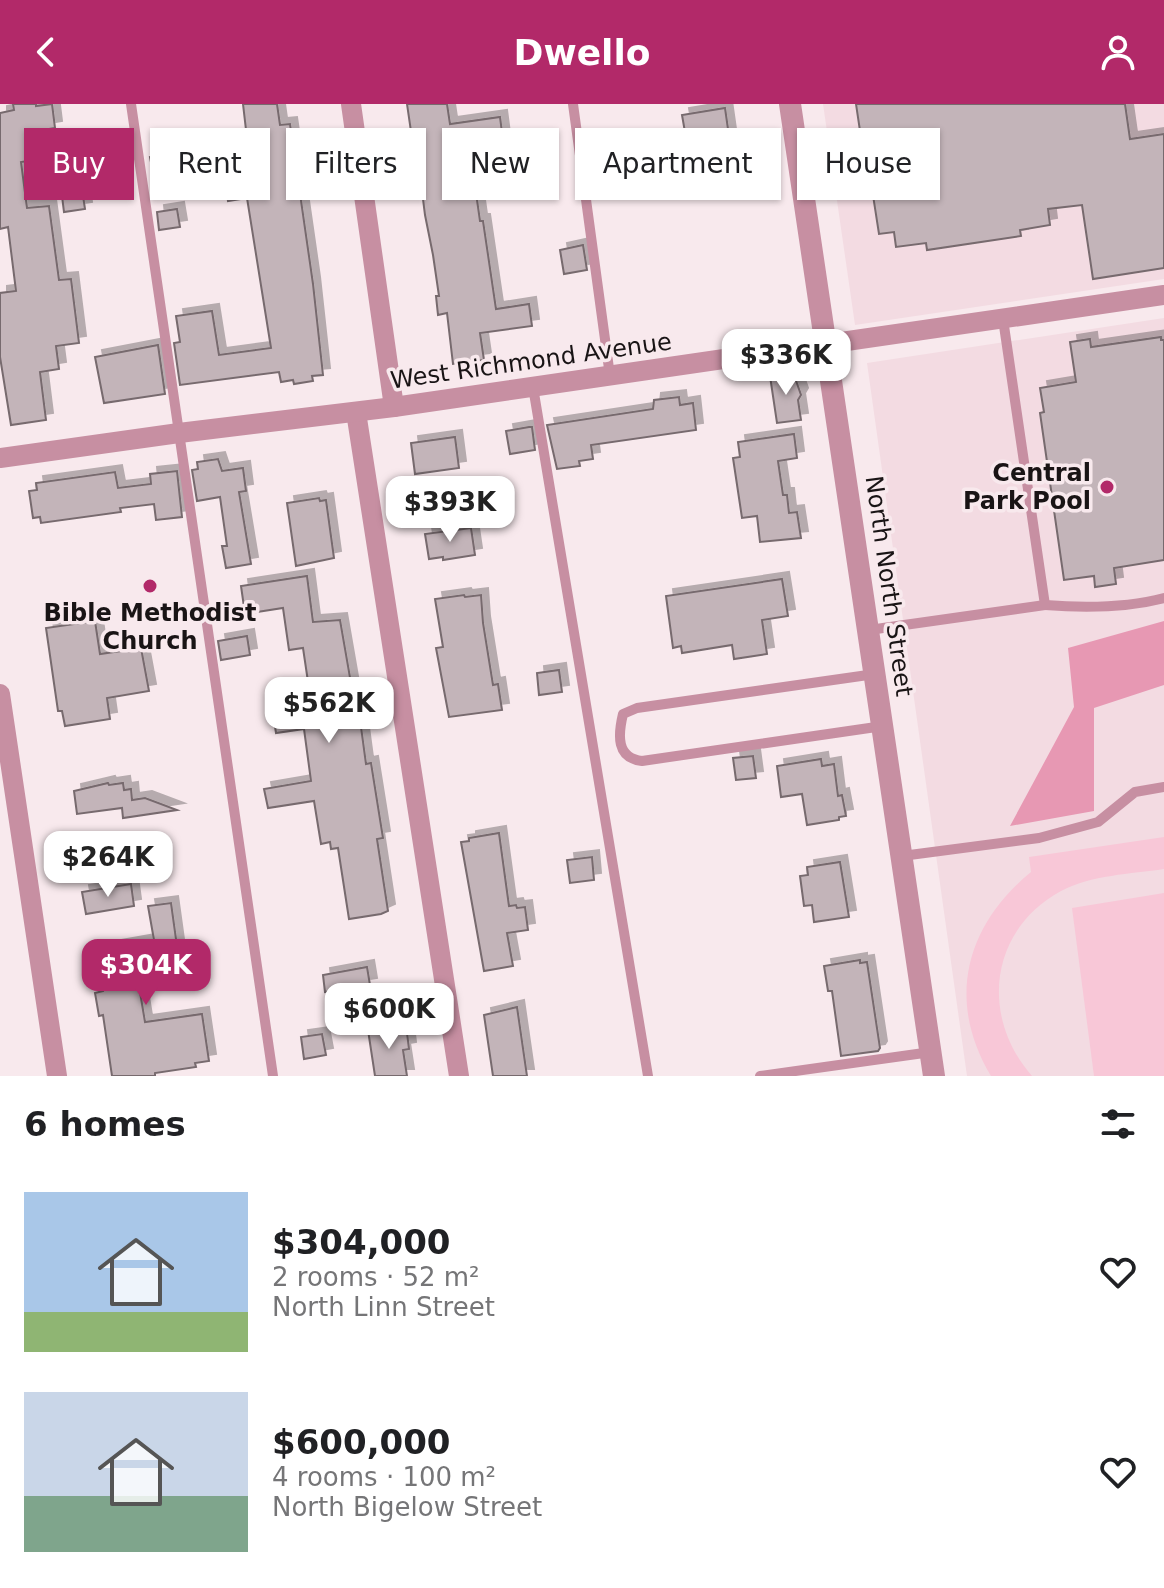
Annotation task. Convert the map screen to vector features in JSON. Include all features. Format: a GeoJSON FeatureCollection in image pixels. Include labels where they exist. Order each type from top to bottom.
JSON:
{"type":"FeatureCollection","features":[{"type":"Feature","properties":{"kind":"street"},"geometry":{"type":"LineString","coordinates":[[351,104],[394,407]]}},
{"type":"Feature","properties":{"kind":"street","name":"North North Street"},"geometry":{"type":"LineString","coordinates":[[790,104],[934,1076]]}},
{"type":"Feature","properties":{"kind":"street","name":"West Richmond Avenue"},"geometry":{"type":"LineString","coordinates":[[0,458],[394,407],[1164,295]]}},
{"type":"Feature","properties":{"kind":"street"},"geometry":{"type":"LineString","coordinates":[[356,412],[459,1076]]}},
{"type":"Feature","properties":{"kind":"street"},"geometry":{"type":"LineString","coordinates":[[0,694],[57,1076]]}},
{"type":"Feature","properties":{"kind":"lane"},"geometry":{"type":"LineString","coordinates":[[131,104],[273,1076]]}},
{"type":"Feature","properties":{"kind":"lane"},"geometry":{"type":"LineString","coordinates":[[573,104],[610,376]]}},
{"type":"Feature","properties":{"kind":"lane"},"geometry":{"type":"LineString","coordinates":[[1003,319],[1045,605]]}},
{"type":"Feature","properties":{"kind":"lane"},"geometry":{"type":"LineString","coordinates":[[533,387],[648,1076]]}},
{"type":"Feature","properties":{"kind":"lane"},"geometry":{"type":"LineString","coordinates":[[869,630],[1045,605],[1073,607],[1143,603],[1164,598]]}},
{"type":"Feature","properties":{"kind":"lane"},"geometry":{"type":"LineString","coordinates":[[875,674],[637,708],[623,714],[619,733],[621,750],[630,760],[642,761],[883,726]]}},
{"type":"Feature","properties":{"kind":"lane"},"geometry":{"type":"LineString","coordinates":[[902,856],[1039,838],[1098,822],[1135,792],[1164,787]]}},
{"type":"Feature","properties":{"kind":"lane"},"geometry":{"type":"LineString","coordinates":[[760,1076],[931,1052]]}},
{"type":"Feature","properties":{"kind":"shaded area"},"geometry":{"type":"Polygon","coordinates":[[[823,104],[1164,104],[1164,279],[855,325],[837,200],[940,200],[940,128],[826,128],[823,104]]]}},
{"type":"Feature","properties":{"kind":"shaded area"},"geometry":{"type":"Polygon","coordinates":[[[1164,318],[1164,1076],[967,1076],[867,363],[1164,318]]]}},
{"type":"Feature","properties":{"kind":"shaded area"},"geometry":{"type":"Polygon","coordinates":[[[1164,621],[1164,685],[1094,708],[1094,811],[1010,826],[1074,707],[1068,648],[1164,621]]]}},
{"type":"Feature","properties":{"kind":"shaded area"},"geometry":{"type":"Polygon","coordinates":[[[1164,837],[1164,869],[1111,876],[1073,886],[1037,908],[1019,928],[1006,951],[1000,976],[999,1002],[1004,1028],[1015,1053],[1032,1076],[991,1076],[977,1048],[969,1020],[966,993],[969,966],[977,941],[991,916],[1008,893],[1031,872],[1029,857],[1164,837]]]}},
{"type":"Feature","properties":{"kind":"shaded area"},"geometry":{"type":"Polygon","coordinates":[[[1164,893],[1164,1076],[1094,1076],[1072,908],[1164,893]]]}},
{"type":"Feature","properties":{"kind":"building"},"geometry":{"type":"Polygon","coordinates":[[[13,104],[52,104],[55,128],[24,128],[24,162],[21,162],[24,200],[27,208],[49,206],[59,280],[71,279],[79,343],[56,346],[59,369],[40,372],[46,420],[11,425],[0,357],[0,293],[16,291],[8,227],[0,229],[0,113],[14,110],[13,104]]]}},
{"type":"Feature","properties":{"kind":"building"},"geometry":{"type":"Polygon","coordinates":[[[243,104],[277,104],[280,125],[290,124],[291,128],[286,128],[286,200],[301,200],[323,375],[312,376],[313,381],[294,384],[293,380],[281,382],[279,372],[180,385],[174,343],[180,342],[176,316],[212,311],[219,355],[271,348],[247,200],[270,200],[270,128],[246,128],[243,104]]]}},
{"type":"Feature","properties":{"kind":"building"},"geometry":{"type":"Polygon","coordinates":[[[407,104],[447,104],[450,124],[500,117],[501,128],[442,128],[442,200],[477,200],[496,309],[529,304],[532,326],[480,333],[484,360],[453,364],[447,313],[438,315],[436,296],[439,296],[423,200],[426,200],[426,128],[410,128],[407,104]]]}},
{"type":"Feature","properties":{"kind":"building"},"geometry":{"type":"Polygon","coordinates":[[[856,104],[1125,104],[1130,139],[1164,134],[1164,268],[1093,279],[1082,205],[1048,209],[1050,225],[1020,230],[1021,236],[927,250],[926,243],[896,247],[894,232],[879,234],[874,200],[940,200],[940,128],[860,128],[856,104]]]}},
{"type":"Feature","properties":{"kind":"building"},"geometry":{"type":"Polygon","coordinates":[[[725,108],[728,128],[684,128],[682,115],[725,108]]]}},
{"type":"Feature","properties":{"kind":"building"},"geometry":{"type":"Polygon","coordinates":[[[62,200],[84,200],[85,209],[64,212],[62,200]]]}},
{"type":"Feature","properties":{"kind":"building"},"geometry":{"type":"Polygon","coordinates":[[[177,209],[180,227],[159,230],[157,212],[177,209]]]}},
{"type":"Feature","properties":{"kind":"building"},"geometry":{"type":"Polygon","coordinates":[[[583,245],[587,270],[564,274],[560,250],[583,245]]]}},
{"type":"Feature","properties":{"kind":"building","name":"Central Park Pool"},"geometry":{"type":"Polygon","coordinates":[[[1161,337],[1164,340],[1164,560],[1114,568],[1116,584],[1095,587],[1094,576],[1064,580],[1040,413],[1044,412],[1040,388],[1076,382],[1070,342],[1090,339],[1091,347],[1161,337]]]}},
{"type":"Feature","properties":{"kind":"building"},"geometry":{"type":"Polygon","coordinates":[[[158,345],[165,394],[104,403],[95,357],[158,345]]]}},
{"type":"Feature","properties":{"kind":"building"},"geometry":{"type":"Polygon","coordinates":[[[793,372],[801,395],[798,400],[801,420],[777,423],[770,376],[793,372]]]}},
{"type":"Feature","properties":{"kind":"building"},"geometry":{"type":"Polygon","coordinates":[[[679,397],[680,405],[693,403],[696,430],[591,445],[593,459],[579,461],[580,466],[557,469],[547,425],[653,409],[654,400],[679,397]]]}},
{"type":"Feature","properties":{"kind":"building"},"geometry":{"type":"Polygon","coordinates":[[[532,427],[535,450],[510,454],[506,431],[532,427]]]}},
{"type":"Feature","properties":{"kind":"building"},"geometry":{"type":"Polygon","coordinates":[[[794,434],[797,458],[778,461],[783,495],[787,495],[789,513],[797,512],[801,538],[760,542],[757,516],[742,518],[733,458],[740,457],[738,442],[794,434]]]}},
{"type":"Feature","properties":{"kind":"building"},"geometry":{"type":"Polygon","coordinates":[[[455,437],[459,468],[415,474],[411,443],[455,437]]]}},
{"type":"Feature","properties":{"kind":"building"},"geometry":{"type":"Polygon","coordinates":[[[218,459],[222,471],[243,468],[246,491],[239,492],[251,564],[226,568],[222,546],[227,546],[220,497],[197,501],[192,470],[198,469],[197,462],[218,459]]]}},
{"type":"Feature","properties":{"kind":"building"},"geometry":{"type":"Polygon","coordinates":[[[177,471],[182,517],[156,520],[154,504],[120,508],[121,512],[41,523],[40,517],[33,518],[29,491],[37,490],[36,483],[115,472],[118,488],[151,484],[150,474],[177,471]]]}},
{"type":"Feature","properties":{"kind":"building"},"geometry":{"type":"Polygon","coordinates":[[[319,498],[320,501],[326,500],[334,558],[296,566],[287,503],[319,498]]]}},
{"type":"Feature","properties":{"kind":"building"},"geometry":{"type":"Polygon","coordinates":[[[471,528],[475,555],[429,559],[425,534],[471,528]]]}},
{"type":"Feature","properties":{"kind":"building"},"geometry":{"type":"Polygon","coordinates":[[[307,576],[313,622],[340,620],[366,764],[371,763],[383,838],[377,839],[388,911],[381,914],[349,919],[338,848],[331,849],[330,842],[321,844],[314,801],[268,808],[264,789],[311,781],[304,729],[276,733],[272,707],[311,702],[303,648],[289,650],[283,608],[245,614],[241,586],[307,576]]]}},
{"type":"Feature","properties":{"kind":"building"},"geometry":{"type":"Polygon","coordinates":[[[782,579],[788,616],[762,620],[767,654],[734,659],[732,645],[682,653],[681,646],[673,648],[666,596],[782,579]]]}},
{"type":"Feature","properties":{"kind":"building"},"geometry":{"type":"Polygon","coordinates":[[[481,595],[493,685],[498,684],[502,710],[449,717],[436,648],[443,647],[435,599],[481,595]]]}},
{"type":"Feature","properties":{"kind":"building"},"geometry":{"type":"Polygon","coordinates":[[[95,621],[100,654],[141,648],[149,691],[107,698],[110,719],[65,726],[62,711],[58,711],[46,628],[95,621]]]}},
{"type":"Feature","properties":{"kind":"building"},"geometry":{"type":"Polygon","coordinates":[[[247,636],[250,655],[221,660],[218,641],[247,636]]]}},
{"type":"Feature","properties":{"kind":"building"},"geometry":{"type":"Polygon","coordinates":[[[559,670],[562,692],[539,695],[537,673],[559,670]]]}},
{"type":"Feature","properties":{"kind":"building"},"geometry":{"type":"Polygon","coordinates":[[[753,756],[756,778],[736,780],[733,758],[753,756]]]}},
{"type":"Feature","properties":{"kind":"building"},"geometry":{"type":"Polygon","coordinates":[[[821,759],[822,766],[834,764],[838,796],[842,795],[846,816],[807,825],[802,794],[781,797],[777,766],[821,759]]]}},
{"type":"Feature","properties":{"kind":"building"},"geometry":{"type":"Polygon","coordinates":[[[108,783],[123,783],[124,790],[131,789],[132,800],[145,798],[177,810],[123,818],[122,808],[77,814],[74,791],[108,783]]]}},
{"type":"Feature","properties":{"kind":"building"},"geometry":{"type":"Polygon","coordinates":[[[499,833],[509,906],[525,907],[528,930],[507,933],[513,966],[484,971],[461,842],[499,833]]]}},
{"type":"Feature","properties":{"kind":"building"},"geometry":{"type":"Polygon","coordinates":[[[592,857],[594,880],[570,883],[567,860],[592,857]]]}},
{"type":"Feature","properties":{"kind":"building"},"geometry":{"type":"Polygon","coordinates":[[[840,862],[849,917],[814,922],[812,905],[804,906],[800,876],[808,875],[807,867],[840,862]]]}},
{"type":"Feature","properties":{"kind":"building"},"geometry":{"type":"Polygon","coordinates":[[[131,884],[134,906],[86,914],[82,892],[131,884]]]}},
{"type":"Feature","properties":{"kind":"building"},"geometry":{"type":"Polygon","coordinates":[[[171,903],[180,968],[137,974],[145,1022],[202,1014],[209,1061],[195,1063],[196,1067],[155,1073],[155,1076],[112,1076],[103,1015],[99,1016],[95,993],[103,991],[97,950],[154,940],[148,906],[171,903]]]}},
{"type":"Feature","properties":{"kind":"building"},"geometry":{"type":"Polygon","coordinates":[[[860,960],[860,963],[867,962],[880,1048],[878,1051],[841,1056],[832,991],[828,991],[824,966],[860,960]]]}},
{"type":"Feature","properties":{"kind":"building"},"geometry":{"type":"Polygon","coordinates":[[[367,967],[370,985],[325,992],[323,975],[367,967]]]}},
{"type":"Feature","properties":{"kind":"building"},"geometry":{"type":"Polygon","coordinates":[[[517,1007],[527,1076],[493,1076],[484,1015],[517,1007]]]}},
{"type":"Feature","properties":{"kind":"building"},"geometry":{"type":"Polygon","coordinates":[[[406,1025],[409,1049],[403,1050],[407,1076],[375,1076],[368,1030],[406,1025]]]}},
{"type":"Feature","properties":{"kind":"building"},"geometry":{"type":"Polygon","coordinates":[[[322,1034],[326,1055],[304,1059],[301,1037],[322,1034]]]}},
{"type":"Feature","properties":{"kind":"place","name":"Central Park Pool"},"geometry":{"type":"Point","coordinates":[1107,487]}},
{"type":"Feature","properties":{"kind":"place","name":"Bible Methodist Church"},"geometry":{"type":"Point","coordinates":[150,586]}}]}
